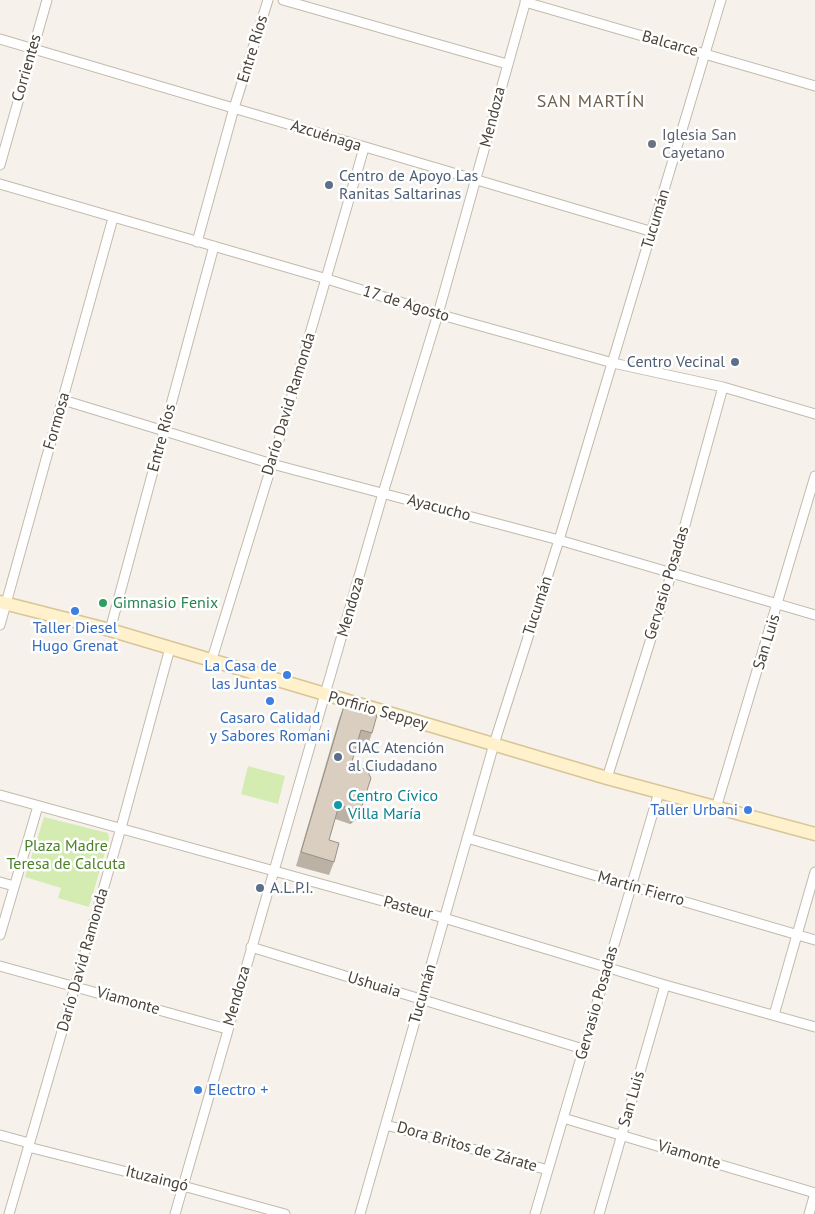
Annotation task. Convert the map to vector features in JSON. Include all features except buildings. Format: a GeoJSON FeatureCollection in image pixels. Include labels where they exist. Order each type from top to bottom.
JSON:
{"type":"FeatureCollection","features":[{"type":"Feature","properties":{"kind":"main road","name":"Porfirio Seppey"},"geometry":{"type":"LineString","coordinates":[[3,603],[110,630],[212,659],[325,695],[607,778],[815,834]]}},
{"type":"Feature","properties":{"kind":"street","name":"Corrientes"},"geometry":{"type":"LineString","coordinates":[[0,165],[46,0]]}},
{"type":"Feature","properties":{"kind":"street","name":"Entre Ríos"},"geometry":{"type":"LineString","coordinates":[[197,242],[234,108],[268,0]]}},
{"type":"Feature","properties":{"kind":"street"},"geometry":{"type":"LineString","coordinates":[[284,0],[507,64]]}},
{"type":"Feature","properties":{"kind":"street","name":"Tucumán"},"geometry":{"type":"LineString","coordinates":[[360,1214],[494,744],[559,540],[653,232],[721,0]]}},
{"type":"Feature","properties":{"kind":"street","name":"Mendoza"},"geometry":{"type":"LineString","coordinates":[[175,1214],[383,493],[438,314],[525,1]]}},
{"type":"Feature","properties":{"kind":"street","name":"Balcarce"},"geometry":{"type":"LineString","coordinates":[[525,1],[815,86]]}},
{"type":"Feature","properties":{"kind":"street","name":"Azcuénaga"},"geometry":{"type":"LineString","coordinates":[[0,39],[653,232]]}},
{"type":"Feature","properties":{"kind":"street","name":"Darío David Ramonda"},"geometry":{"type":"LineString","coordinates":[[212,659],[272,464],[364,148]]}},
{"type":"Feature","properties":{"kind":"street","name":"17 de Agosto"},"geometry":{"type":"LineString","coordinates":[[0,184],[327,279],[438,314],[612,363],[723,387],[815,414]]}},
{"type":"Feature","properties":{"kind":"street","name":"Formosa"},"geometry":{"type":"LineString","coordinates":[[0,625],[3,603],[63,400],[113,218]]}},
{"type":"Feature","properties":{"kind":"street","name":"Entre Ríos"},"geometry":{"type":"LineString","coordinates":[[110,630],[214,246]]}},
{"type":"Feature","properties":{"kind":"street","name":"Gervasio Posadas"},"geometry":{"type":"LineString","coordinates":[[607,778],[672,572],[723,387]]}},
{"type":"Feature","properties":{"kind":"street","name":"Ayacucho"},"geometry":{"type":"LineString","coordinates":[[63,400],[272,464],[559,540],[815,615]]}},
{"type":"Feature","properties":{"kind":"street","name":"San Luis"},"geometry":{"type":"LineString","coordinates":[[716,808],[779,604],[815,476]]}},
{"type":"Feature","properties":{"kind":"street","name":"Darío David Ramonda"},"geometry":{"type":"LineString","coordinates":[[9,1214],[121,828],[170,648]]}},
{"type":"Feature","properties":{"kind":"street","name":"Gervasio Posadas"},"geometry":{"type":"LineString","coordinates":[[535,1214],[659,792]]}},
{"type":"Feature","properties":{"kind":"street","name":"Pasteur"},"geometry":{"type":"LineString","coordinates":[[0,795],[444,918],[665,985],[815,1027]]}},
{"type":"Feature","properties":{"kind":"street"},"geometry":{"type":"LineString","coordinates":[[0,935],[38,806]]}},
{"type":"Feature","properties":{"kind":"street","name":"Martín Fierro"},"geometry":{"type":"LineString","coordinates":[[467,838],[815,940]]}},
{"type":"Feature","properties":{"kind":"street"},"geometry":{"type":"LineString","coordinates":[[774,1015],[815,872]]}},
{"type":"Feature","properties":{"kind":"street"},"geometry":{"type":"LineString","coordinates":[[0,882],[14,886]]}},
{"type":"Feature","properties":{"kind":"street","name":"Ushuaia"},"geometry":{"type":"LineString","coordinates":[[251,948],[583,1049]]}},
{"type":"Feature","properties":{"kind":"street","name":"Viamonte"},"geometry":{"type":"LineString","coordinates":[[0,966],[227,1029]]}},
{"type":"Feature","properties":{"kind":"street","name":"San Luis"},"geometry":{"type":"LineString","coordinates":[[599,1214],[665,985]]}},
{"type":"Feature","properties":{"kind":"street","name":"Viamonte"},"geometry":{"type":"LineString","coordinates":[[563,1118],[815,1193]]}},
{"type":"Feature","properties":{"kind":"street","name":"Dora Britos de Zárate"},"geometry":{"type":"LineString","coordinates":[[386,1125],[548,1170]]}},
{"type":"Feature","properties":{"kind":"street","name":"Ituzaingó"},"geometry":{"type":"LineString","coordinates":[[0,1135],[28,1145],[285,1214]]}},
{"type":"Feature","properties":{"kind":"street"},"geometry":{"type":"LineString","coordinates":[[809,1214],[815,1193]]}},
{"type":"Feature","properties":{"kind":"green space"},"geometry":{"type":"Polygon","coordinates":[[[248,766],[285,776],[278,804],[241,794],[248,766]]]}},
{"type":"Feature","properties":{"kind":"green space","name":"Plaza Madre Teresa de Calcuta"},"geometry":{"type":"Polygon","coordinates":[[[44,817],[108,833],[109,839],[89,907],[58,898],[61,888],[25,877],[44,817]]]}},
{"type":"Feature","properties":{"kind":"place","name":"Iglesia San Cayetano"},"geometry":{"type":"Point","coordinates":[652,144]}},
{"type":"Feature","properties":{"kind":"place","name":"Centro de Apoyo Las Ranitas Saltarinas"},"geometry":{"type":"Point","coordinates":[329,185]}},
{"type":"Feature","properties":{"kind":"place","name":"Centro Vecinal"},"geometry":{"type":"Point","coordinates":[735,362]}},
{"type":"Feature","properties":{"kind":"place","name":"Gimnasio Fenix"},"geometry":{"type":"Point","coordinates":[103,603]}},
{"type":"Feature","properties":{"kind":"place","name":"Taller Diesel Hugo Grenat"},"geometry":{"type":"Point","coordinates":[75,611]}},
{"type":"Feature","properties":{"kind":"place","name":"La Casa de las Juntas"},"geometry":{"type":"Point","coordinates":[287,675]}},
{"type":"Feature","properties":{"kind":"place","name":"Casaro Calidad y Sabores Romani"},"geometry":{"type":"Point","coordinates":[270,701]}},
{"type":"Feature","properties":{"kind":"place","name":"CIAC Atención al Ciudadano"},"geometry":{"type":"Point","coordinates":[338,757]}},
{"type":"Feature","properties":{"kind":"place","name":"Centro Cívico Villa María"},"geometry":{"type":"Point","coordinates":[338,805]}},
{"type":"Feature","properties":{"kind":"place","name":"Taller Urbani"},"geometry":{"type":"Point","coordinates":[748,810]}},
{"type":"Feature","properties":{"kind":"place","name":"A.L.P.I."},"geometry":{"type":"Point","coordinates":[260,888]}},
{"type":"Feature","properties":{"kind":"place","name":"Electro +"},"geometry":{"type":"Point","coordinates":[198,1090]}},
{"type":"Feature","properties":{"kind":"district","name":"SAN MARTÍN"},"geometry":{"type":"Point","coordinates":[591,102]}}]}
